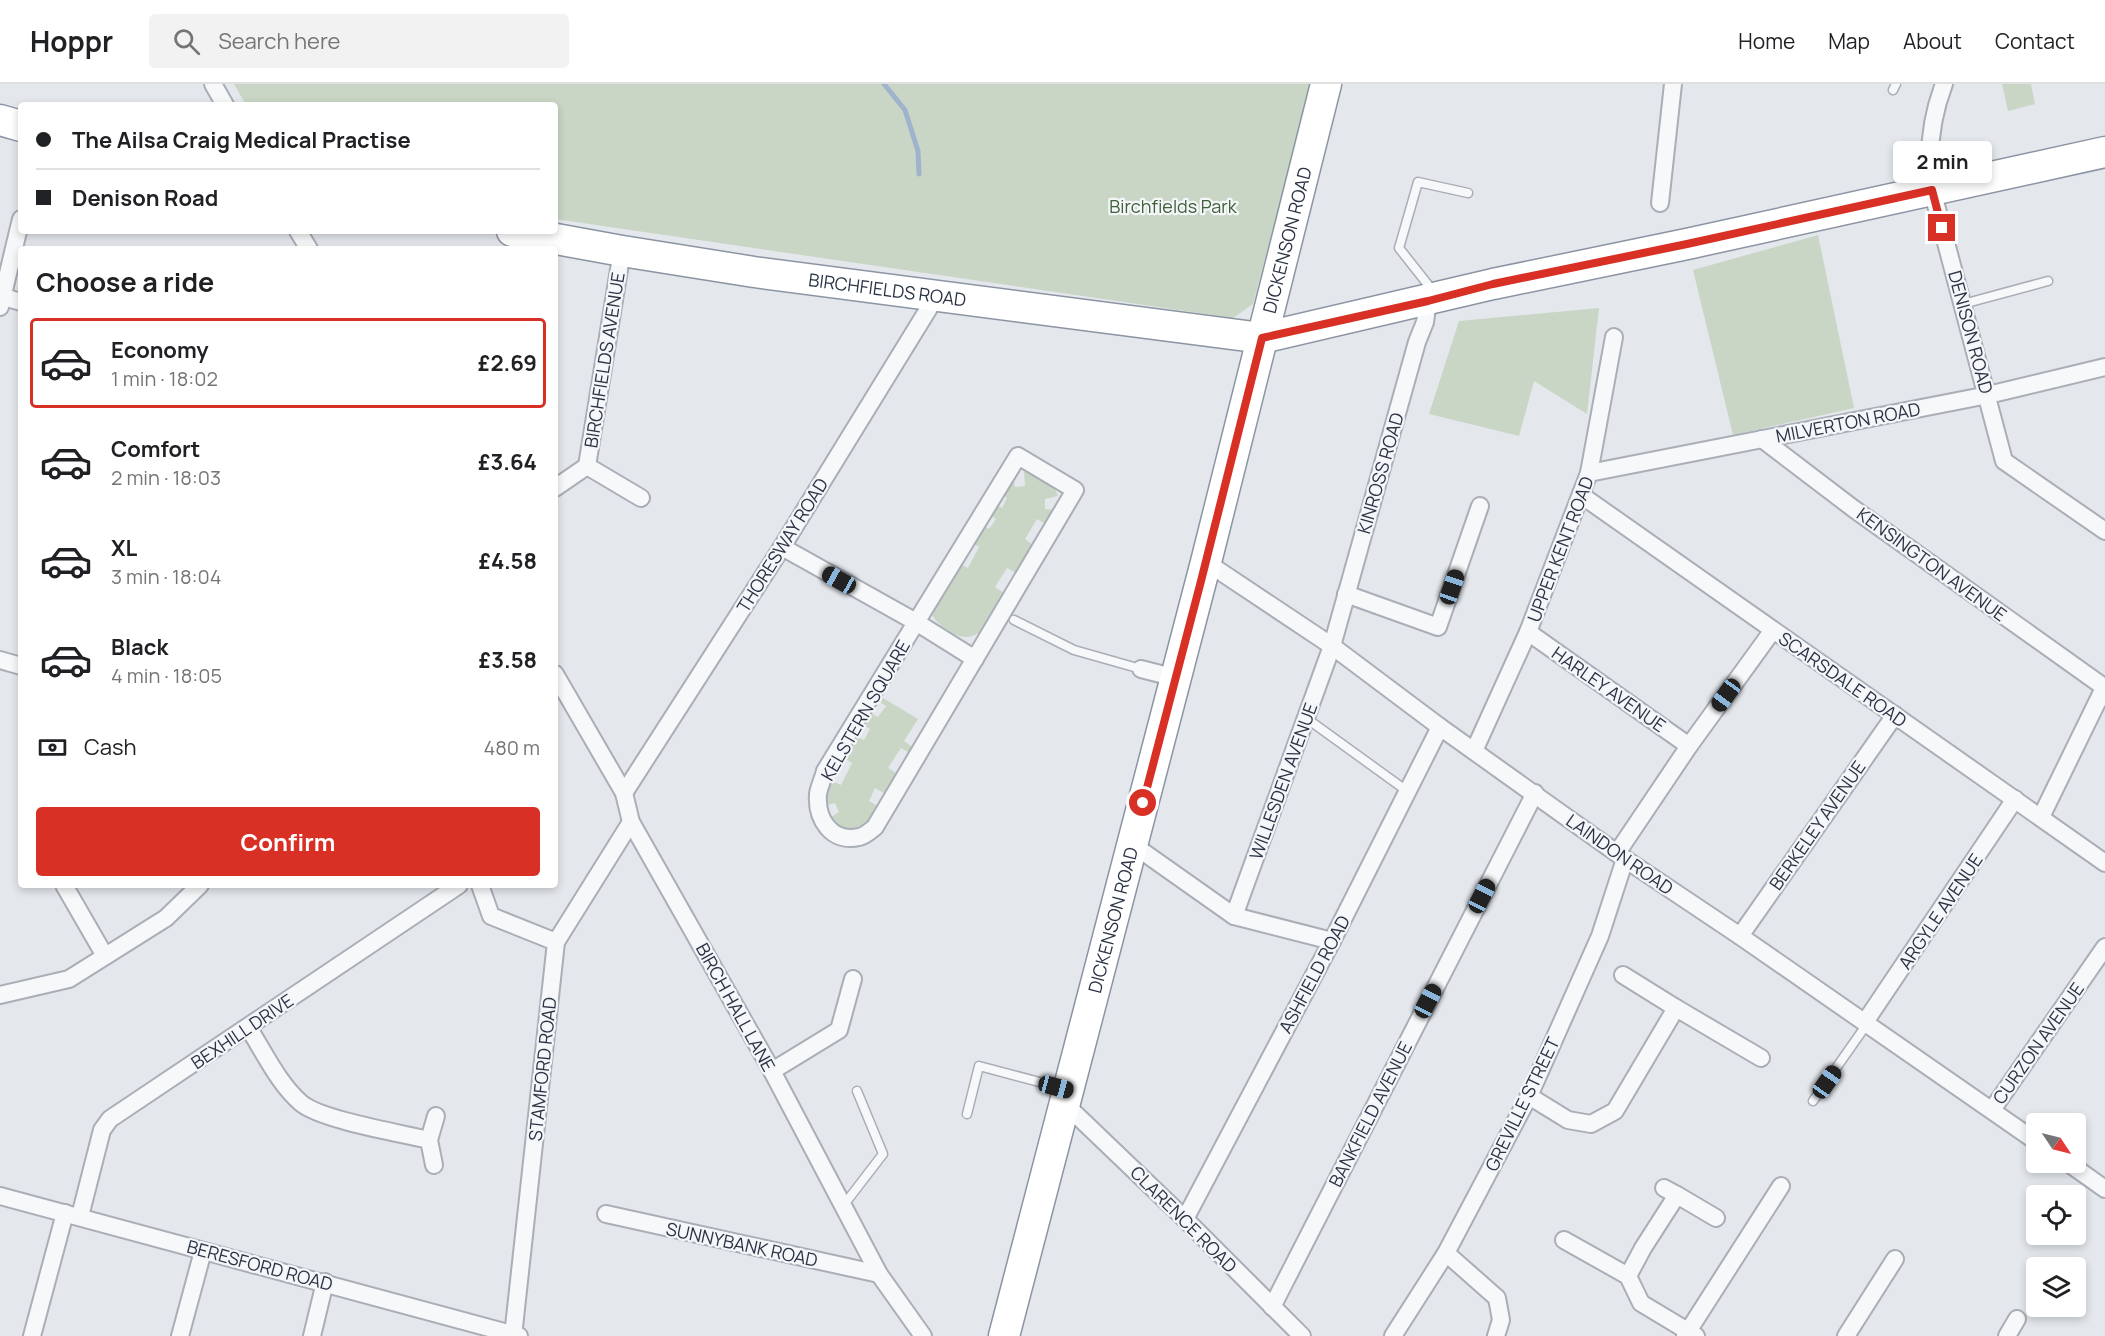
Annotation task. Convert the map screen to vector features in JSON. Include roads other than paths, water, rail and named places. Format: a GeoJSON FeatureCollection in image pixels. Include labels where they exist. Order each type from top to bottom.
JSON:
{"type":"FeatureCollection","features":[{"type":"Feature","properties":{"kind":"highway","name":"DICKENSON ROAD"},"geometry":{"type":"LineString","coordinates":[[1004,1336],[1206,562],[1326,84]]}},
{"type":"Feature","properties":{"kind":"highway"},"geometry":{"type":"LineString","coordinates":[[0,120],[18,125]]}},
{"type":"Feature","properties":{"kind":"highway"},"geometry":{"type":"LineString","coordinates":[[1262,338],[1433,300],[1493,284],[1687,244],[2105,152]]}},
{"type":"Feature","properties":{"kind":"highway","name":"BIRCHFIELDS ROAD"},"geometry":{"type":"LineString","coordinates":[[528,234],[765,273],[1262,338]]}},
{"type":"Feature","properties":{"kind":"street"},"geometry":{"type":"LineString","coordinates":[[213,84],[223,102]]}},
{"type":"Feature","properties":{"kind":"street"},"geometry":{"type":"LineString","coordinates":[[1660,202],[1673,84]]}},
{"type":"Feature","properties":{"kind":"street","name":"DENISON ROAD"},"geometry":{"type":"LineString","coordinates":[[1944,84],[1936,104],[1928,163],[1932,190],[2004,461],[2105,531]]}},
{"type":"Feature","properties":{"kind":"street"},"geometry":{"type":"LineString","coordinates":[[18,231],[1,300],[18,302]]}},
{"type":"Feature","properties":{"kind":"street","name":"BIRCHFIELDS AVENUE"},"geometry":{"type":"LineString","coordinates":[[558,486],[587,466],[622,251]]}},
{"type":"Feature","properties":{"kind":"street","name":"THORESWAY ROAD"},"geometry":{"type":"LineString","coordinates":[[624,793],[782,548],[937,295]]}},
{"type":"Feature","properties":{"kind":"street","name":"KINROSS ROAD"},"geometry":{"type":"LineString","coordinates":[[1332,646],[1417,342],[1433,300]]}},
{"type":"Feature","properties":{"kind":"street","name":"UPPER KENT ROAD"},"geometry":{"type":"LineString","coordinates":[[1474,751],[1528,632],[1590,473],[1614,336]]}},
{"type":"Feature","properties":{"kind":"street","name":"MILVERTON ROAD"},"geometry":{"type":"LineString","coordinates":[[1590,473],[1988,395],[2105,367]]}},
{"type":"Feature","properties":{"kind":"street","name":"KENSINGTON AVENUE"},"geometry":{"type":"LineString","coordinates":[[1762,439],[1854,509],[2105,686]]}},
{"type":"Feature","properties":{"kind":"street","name":"KELSTERN SQUARE"},"geometry":{"type":"LineString","coordinates":[[1018,456],[1075,490],[1008,617],[975,659],[875,827],[861,837],[842,838],[827,830],[819,816],[818,794],[825,771],[916,622],[1018,456]]}},
{"type":"Feature","properties":{"kind":"street"},"geometry":{"type":"LineString","coordinates":[[587,466],[641,498]]}},
{"type":"Feature","properties":{"kind":"street","name":"SCARSDALE ROAD"},"geometry":{"type":"LineString","coordinates":[[1581,495],[2105,863]]}},
{"type":"Feature","properties":{"kind":"street"},"geometry":{"type":"LineString","coordinates":[[1346,594],[1438,627],[1480,506]]}},
{"type":"Feature","properties":{"kind":"street"},"geometry":{"type":"LineString","coordinates":[[782,548],[916,622],[975,659]]}},
{"type":"Feature","properties":{"kind":"street","name":"LAINDON ROAD"},"geometry":{"type":"LineString","coordinates":[[1206,562],[1332,646],[1440,727],[1621,856],[2026,1134]]}},
{"type":"Feature","properties":{"kind":"street","name":"GREVILLE STREET"},"geometry":{"type":"LineString","coordinates":[[1393,1336],[1446,1254],[1529,1096],[1600,936],[1621,856],[1689,746],[1773,630]]}},
{"type":"Feature","properties":{"kind":"street","name":"HARLEY AVENUE"},"geometry":{"type":"LineString","coordinates":[[1528,632],[1689,746]]}},
{"type":"Feature","properties":{"kind":"street","name":"WILLESDEN AVENUE"},"geometry":{"type":"LineString","coordinates":[[1234,916],[1332,646]]}},
{"type":"Feature","properties":{"kind":"street"},"geometry":{"type":"LineString","coordinates":[[0,660],[18,665]]}},
{"type":"Feature","properties":{"kind":"street"},"geometry":{"type":"LineString","coordinates":[[1141,669],[1176,678]]}},
{"type":"Feature","properties":{"kind":"street","name":"BIRCH HALL LANE"},"geometry":{"type":"LineString","coordinates":[[558,679],[624,793],[631,822],[772,1071],[879,1274],[923,1336]]}},
{"type":"Feature","properties":{"kind":"street"},"geometry":{"type":"LineString","coordinates":[[2040,817],[2105,686]]}},
{"type":"Feature","properties":{"kind":"street","name":"BERKELEY AVENUE"},"geometry":{"type":"LineString","coordinates":[[1740,936],[1894,715]]}},
{"type":"Feature","properties":{"kind":"street","name":"ASHFIELD ROAD"},"geometry":{"type":"LineString","coordinates":[[1185,1219],[1332,941],[1440,727]]}},
{"type":"Feature","properties":{"kind":"street","name":"BANKFIELD AVENUE"},"geometry":{"type":"LineString","coordinates":[[1272,1307],[1535,793]]}},
{"type":"Feature","properties":{"kind":"street","name":"ARGYLE AVENUE"},"geometry":{"type":"LineString","coordinates":[[1866,1023],[2015,799]]}},
{"type":"Feature","properties":{"kind":"street","name":"STAMFORD ROAD"},"geometry":{"type":"LineString","coordinates":[[515,1336],[556,942],[631,822]]}},
{"type":"Feature","properties":{"kind":"street"},"geometry":{"type":"LineString","coordinates":[[1132,844],[1234,916],[1332,941]]}},
{"type":"Feature","properties":{"kind":"street"},"geometry":{"type":"LineString","coordinates":[[66,888],[105,956]]}},
{"type":"Feature","properties":{"kind":"street"},"geometry":{"type":"LineString","coordinates":[[0,995],[69,979],[166,918],[197,888]]}},
{"type":"Feature","properties":{"kind":"street","name":"BEXHILL DRIVE"},"geometry":{"type":"LineString","coordinates":[[32,1336],[100,1137],[110,1119],[455,888]]}},
{"type":"Feature","properties":{"kind":"street"},"geometry":{"type":"LineString","coordinates":[[481,888],[491,916],[556,942]]}},
{"type":"Feature","properties":{"kind":"street","name":"CURZON AVENUE"},"geometry":{"type":"LineString","coordinates":[[1992,1110],[2105,947]]}},
{"type":"Feature","properties":{"kind":"street"},"geometry":{"type":"LineString","coordinates":[[1623,975],[1761,1058]]}},
{"type":"Feature","properties":{"kind":"street"},"geometry":{"type":"LineString","coordinates":[[772,1071],[839,1030],[853,979]]}},
{"type":"Feature","properties":{"kind":"street"},"geometry":{"type":"LineString","coordinates":[[1529,1096],[1568,1120],[1591,1124],[1615,1111],[1676,1008]]}},
{"type":"Feature","properties":{"kind":"street"},"geometry":{"type":"LineString","coordinates":[[248,1027],[289,1090],[302,1104],[319,1113],[429,1140]]}},
{"type":"Feature","properties":{"kind":"street","name":"CLARENCE ROAD"},"geometry":{"type":"LineString","coordinates":[[1066,1097],[1302,1336]]}},
{"type":"Feature","properties":{"kind":"street"},"geometry":{"type":"LineString","coordinates":[[434,1165],[429,1140],[436,1116]]}},
{"type":"Feature","properties":{"kind":"street"},"geometry":{"type":"LineString","coordinates":[[2082,1173],[2105,1189]]}},
{"type":"Feature","properties":{"kind":"street"},"geometry":{"type":"LineString","coordinates":[[1564,1240],[1628,1276],[1641,1303],[1690,1334],[1781,1186]]}},
{"type":"Feature","properties":{"kind":"street"},"geometry":{"type":"LineString","coordinates":[[1628,1276],[1670,1191],[1716,1218]]}},
{"type":"Feature","properties":{"kind":"street","name":"BERESFORD ROAD"},"geometry":{"type":"LineString","coordinates":[[0,1196],[326,1282],[515,1336]]}},
{"type":"Feature","properties":{"kind":"street","name":"SUNNYBANK ROAD"},"geometry":{"type":"LineString","coordinates":[[606,1214],[879,1274]]}},
{"type":"Feature","properties":{"kind":"street"},"geometry":{"type":"LineString","coordinates":[[180,1336],[203,1251]]}},
{"type":"Feature","properties":{"kind":"street"},"geometry":{"type":"LineString","coordinates":[[1446,1254],[1497,1298],[1501,1320],[1496,1336]]}},
{"type":"Feature","properties":{"kind":"street"},"geometry":{"type":"LineString","coordinates":[[1846,1336],[1895,1259]]}},
{"type":"Feature","properties":{"kind":"street"},"geometry":{"type":"LineString","coordinates":[[312,1336],[326,1282]]}},
{"type":"Feature","properties":{"kind":"street"},"geometry":{"type":"LineString","coordinates":[[2007,1336],[2017,1319]]}},
{"type":"Feature","properties":{"kind":"lane"},"geometry":{"type":"LineString","coordinates":[[1433,300],[1399,248],[1418,182],[1468,193]]}},
{"type":"Feature","properties":{"kind":"lane"},"geometry":{"type":"LineString","coordinates":[[1963,304],[2048,281]]}},
{"type":"Feature","properties":{"kind":"lane"},"geometry":{"type":"LineString","coordinates":[[1008,617],[1074,650],[1141,669]]}},
{"type":"Feature","properties":{"kind":"lane"},"geometry":{"type":"LineString","coordinates":[[1306,718],[1407,791]]}},
{"type":"Feature","properties":{"kind":"lane"},"geometry":{"type":"LineString","coordinates":[[1813,1101],[1866,1023]]}},
{"type":"Feature","properties":{"kind":"lane"},"geometry":{"type":"LineString","coordinates":[[967,1113],[979,1066],[1066,1097]]}},
{"type":"Feature","properties":{"kind":"lane"},"geometry":{"type":"LineString","coordinates":[[843,1207],[884,1154],[857,1091]]}},
{"type":"Feature","properties":{"kind":"waterway"},"geometry":{"type":"LineString","coordinates":[[884,84],[905,110],[918,151],[919,174]]}},
{"type":"Feature","properties":{"kind":"park label","name":"Birchfields Park"},"geometry":{"type":"Point","coordinates":[1173,206]}}]}
